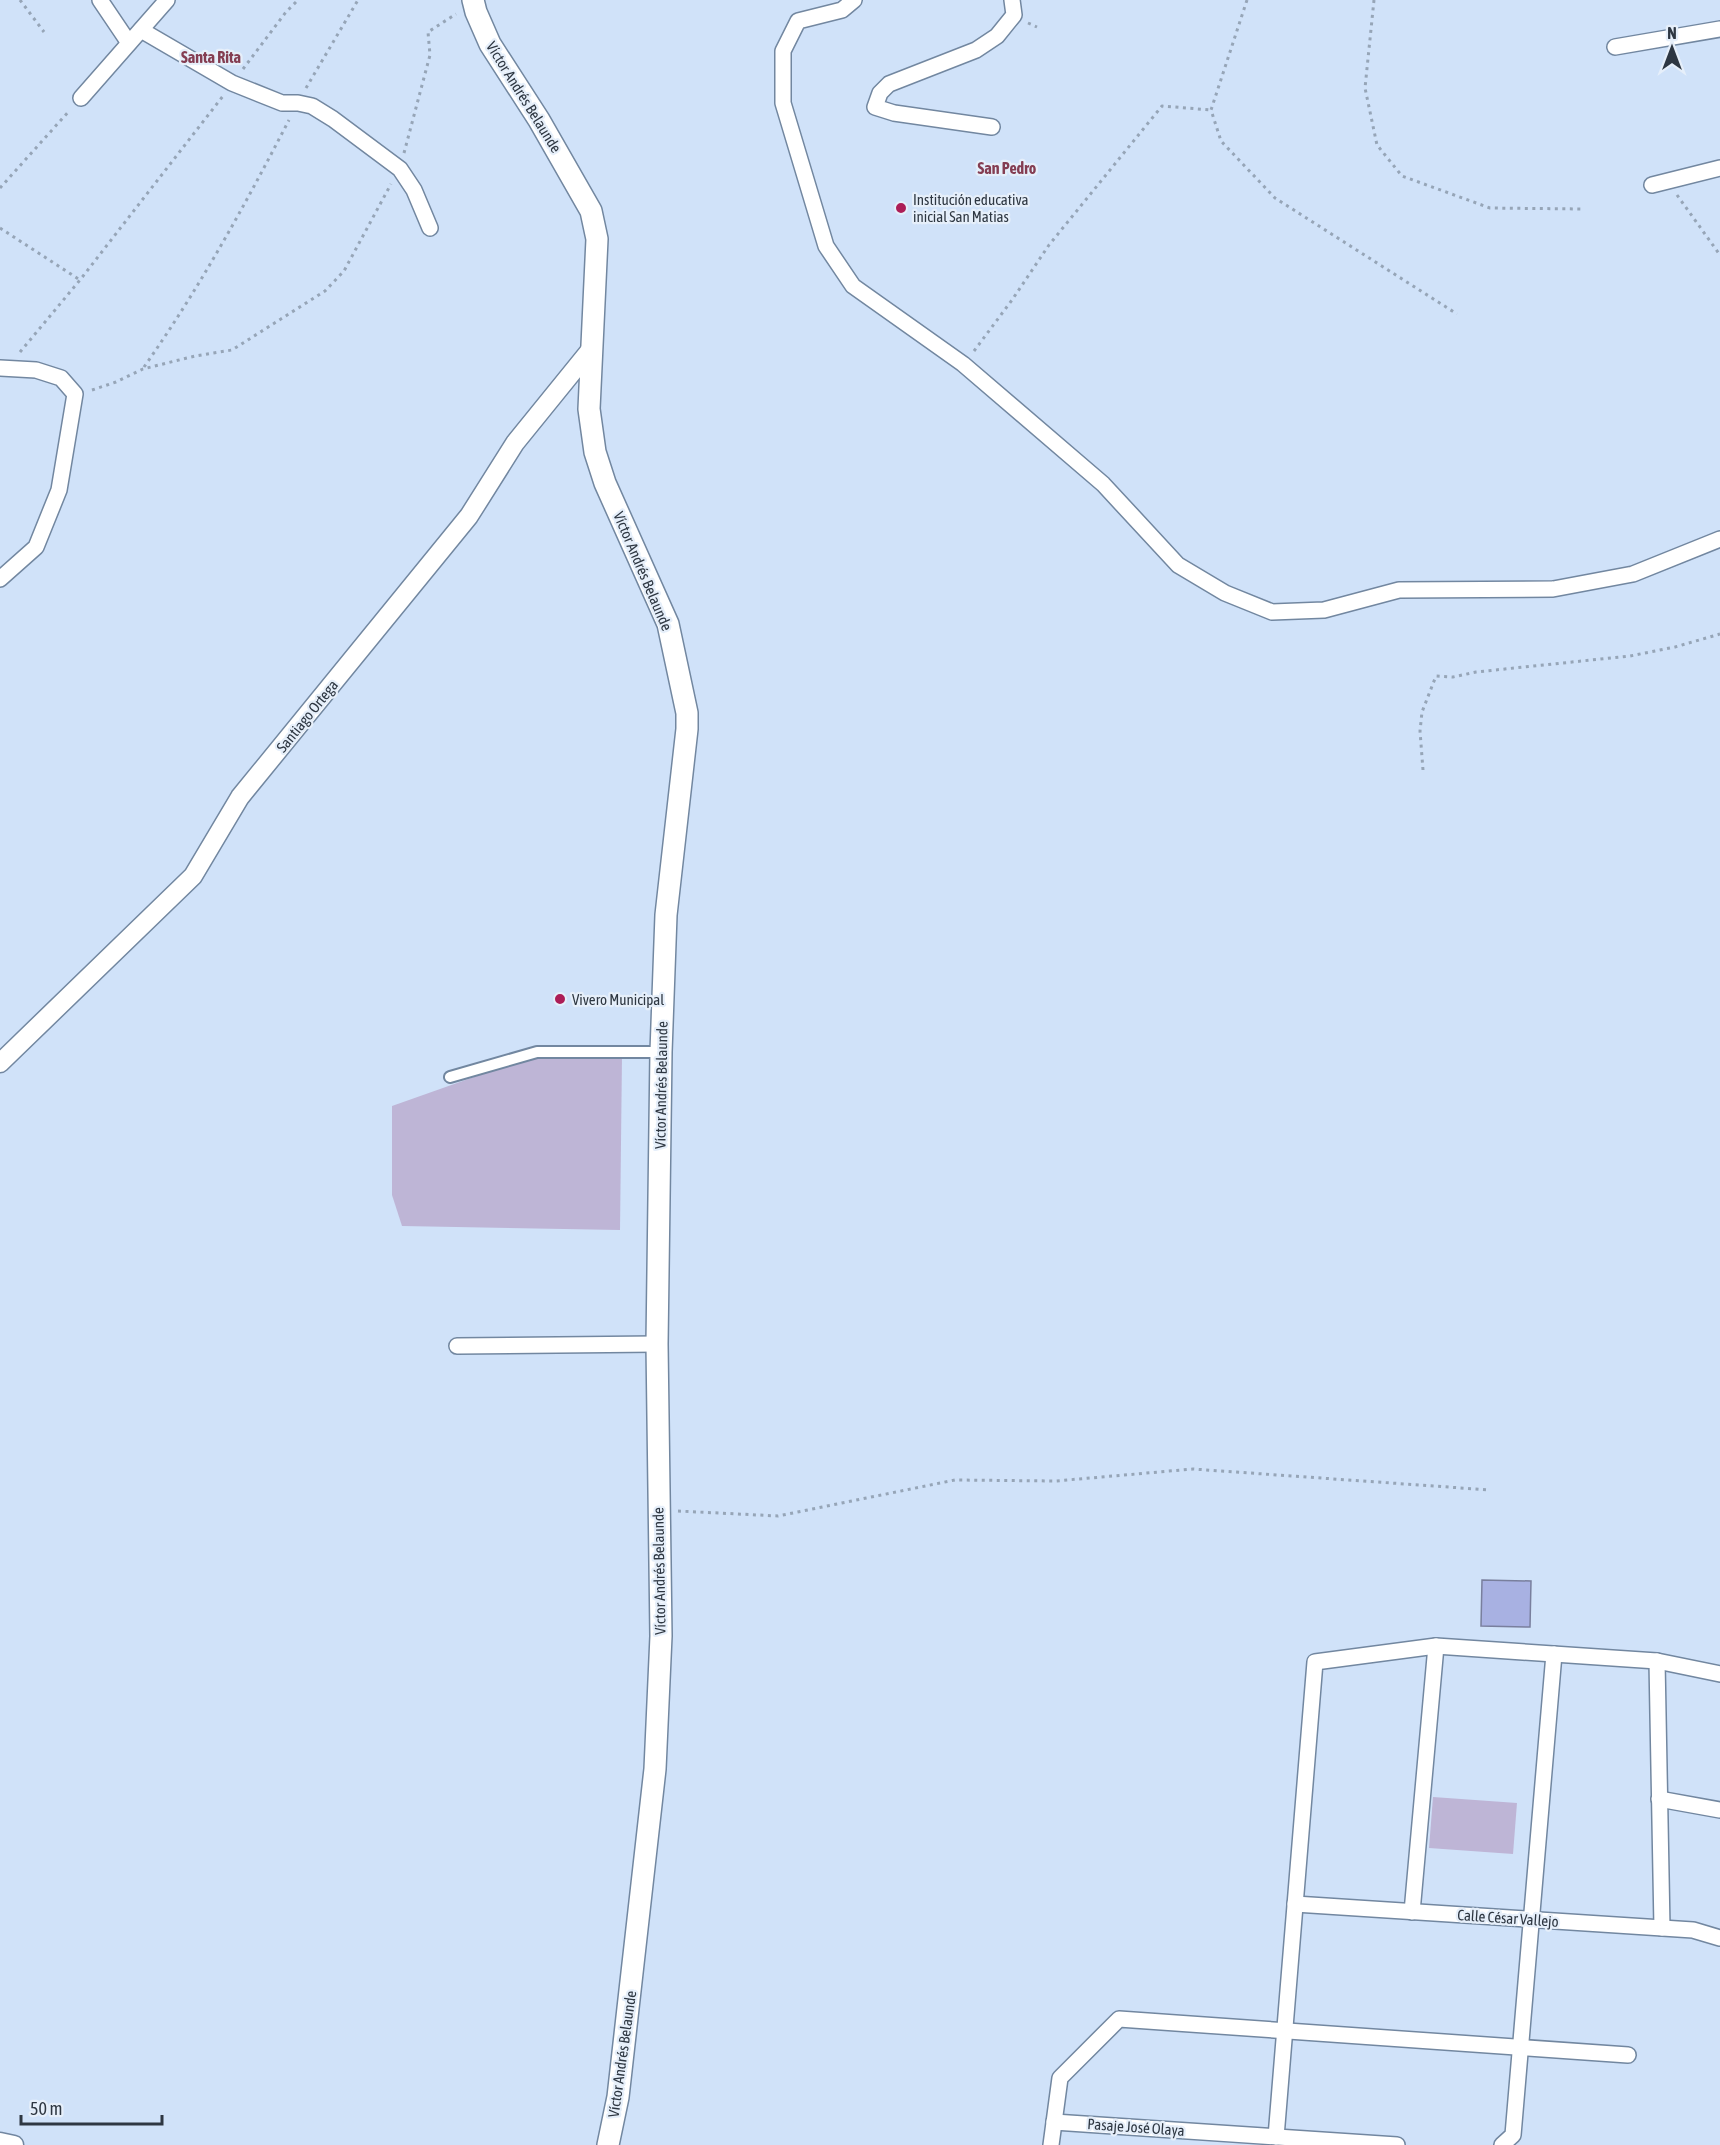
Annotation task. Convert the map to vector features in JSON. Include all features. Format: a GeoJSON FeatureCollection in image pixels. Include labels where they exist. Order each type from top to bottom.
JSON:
{"type":"FeatureCollection","features":[{"type":"Feature","properties":{"kind":"main road","name":"Víctor Andrés Belaunde"},"geometry":{"type":"LineString","coordinates":[[475,6],[490,44],[539,120],[591,211],[597,240],[589,409],[595,452],[604,483],[668,624],[687,713],[666,915],[661,1052],[657,1344],[661,1636],[655,1769],[618,2097],[608,2145]]}},
{"type":"Feature","properties":{"kind":"street"},"geometry":{"type":"LineString","coordinates":[[100,0],[129,43]]}},
{"type":"Feature","properties":{"kind":"street"},"geometry":{"type":"LineString","coordinates":[[81,98],[167,0]]}},
{"type":"Feature","properties":{"kind":"street"},"geometry":{"type":"LineString","coordinates":[[854,0],[842,10],[798,21],[783,51],[783,103],[826,246],[853,286],[963,364],[1103,484],[1178,566],[1225,593],[1272,612],[1324,610],[1399,590],[1553,589],[1633,574],[1720,539]]}},
{"type":"Feature","properties":{"kind":"street"},"geometry":{"type":"LineString","coordinates":[[992,127],[894,113],[875,107],[880,93],[889,84],[976,50],[997,36],[1014,15],[1012,0]]}},
{"type":"Feature","properties":{"kind":"street"},"geometry":{"type":"LineString","coordinates":[[1616,47],[1720,29]]}},
{"type":"Feature","properties":{"kind":"street"},"geometry":{"type":"LineString","coordinates":[[141,30],[232,83],[282,103],[312,106],[333,119],[400,169],[414,190],[430,228]]}},
{"type":"Feature","properties":{"kind":"street"},"geometry":{"type":"LineString","coordinates":[[1660,184],[1720,168]]}},
{"type":"Feature","properties":{"kind":"street","name":"Santiago Ortega"},"geometry":{"type":"LineString","coordinates":[[0,1063],[193,876],[240,797],[469,516],[515,443],[592,348]]}},
{"type":"Feature","properties":{"kind":"street"},"geometry":{"type":"LineString","coordinates":[[0,579],[36,547],[59,490],[75,394],[61,378],[36,370],[3,368]]}},
{"type":"Feature","properties":{"kind":"street"},"geometry":{"type":"LineString","coordinates":[[450,1077],[537,1052],[661,1052]]}},
{"type":"Feature","properties":{"kind":"street"},"geometry":{"type":"LineString","coordinates":[[457,1346],[657,1344]]}},
{"type":"Feature","properties":{"kind":"street"},"geometry":{"type":"LineString","coordinates":[[1412,1912],[1436,1646]]}},
{"type":"Feature","properties":{"kind":"street"},"geometry":{"type":"LineString","coordinates":[[1276,2137],[1315,1662],[1436,1646],[1657,1661],[1720,1674]]}},
{"type":"Feature","properties":{"kind":"street"},"geometry":{"type":"LineString","coordinates":[[1507,2140],[1520,2047],[1554,1654]]}},
{"type":"Feature","properties":{"kind":"street"},"geometry":{"type":"LineString","coordinates":[[1657,1661],[1662,1928]]}},
{"type":"Feature","properties":{"kind":"street"},"geometry":{"type":"LineString","coordinates":[[1659,1799],[1720,1810]]}},
{"type":"Feature","properties":{"kind":"street","name":"Calle César Vallejo"},"geometry":{"type":"LineString","coordinates":[[1295,1904],[1693,1930],[1720,1938]]}},
{"type":"Feature","properties":{"kind":"street"},"geometry":{"type":"LineString","coordinates":[[1051,2145],[1060,2078],[1119,2019],[1628,2055]]}},
{"type":"Feature","properties":{"kind":"street","name":"Pasaje José Olaya"},"geometry":{"type":"LineString","coordinates":[[1054,2122],[1397,2145]]}},
{"type":"Feature","properties":{"kind":"street"},"geometry":{"type":"LineString","coordinates":[[0,2142],[14,2145]]}},
{"type":"Feature","properties":{"kind":"path"},"geometry":{"type":"LineString","coordinates":[[20,0],[44,32]]}},
{"type":"Feature","properties":{"kind":"path"},"geometry":{"type":"LineString","coordinates":[[3,368],[80,280],[286,12],[298,0]]}},
{"type":"Feature","properties":{"kind":"path"},"geometry":{"type":"LineString","coordinates":[[142,369],[212,264],[298,103],[358,0]]}},
{"type":"Feature","properties":{"kind":"path"},"geometry":{"type":"LineString","coordinates":[[1247,0],[1211,110],[1221,141],[1275,198],[1457,314]]}},
{"type":"Feature","properties":{"kind":"path"},"geometry":{"type":"LineString","coordinates":[[1374,0],[1365,88],[1377,145],[1402,176],[1490,208],[1582,209]]}},
{"type":"Feature","properties":{"kind":"path"},"geometry":{"type":"LineString","coordinates":[[75,394],[116,382],[142,369],[232,350],[325,291],[344,272],[400,169],[430,55],[428,32],[454,14],[475,6]]}},
{"type":"Feature","properties":{"kind":"path"},"geometry":{"type":"LineString","coordinates":[[0,188],[81,98]]}},
{"type":"Feature","properties":{"kind":"path"},"geometry":{"type":"LineString","coordinates":[[963,364],[1012,300],[1049,245],[1162,106],[1211,110]]}},
{"type":"Feature","properties":{"kind":"path"},"geometry":{"type":"LineString","coordinates":[[1660,184],[1720,255]]}},
{"type":"Feature","properties":{"kind":"path"},"geometry":{"type":"LineString","coordinates":[[0,228],[80,280]]}},
{"type":"Feature","properties":{"kind":"path"},"geometry":{"type":"LineString","coordinates":[[1423,770],[1420,731],[1422,712],[1436,676],[1453,677],[1476,672],[1630,656],[1720,634]]}},
{"type":"Feature","properties":{"kind":"path"},"geometry":{"type":"LineString","coordinates":[[658,1510],[778,1516],[955,1480],[1056,1481],[1193,1469],[1490,1490]]}},
{"type":"Feature","properties":{"kind":"shaded area"},"geometry":{"type":"Polygon","coordinates":[[[536,1055],[622,1056],[620,1230],[402,1226],[392,1195],[392,1106],[536,1055]]]}},
{"type":"Feature","properties":{"kind":"shaded area"},"geometry":{"type":"Polygon","coordinates":[[[1433,1797],[1517,1803],[1513,1854],[1429,1848],[1433,1797]]]}},
{"type":"Feature","properties":{"kind":"building"},"geometry":{"type":"Polygon","coordinates":[[[1482,1580],[1531,1581],[1530,1627],[1481,1626],[1482,1580]]]}},
{"type":"Feature","properties":{"kind":"place","name":"Institución educativa inicial San Matias"},"geometry":{"type":"Point","coordinates":[901,208]}},
{"type":"Feature","properties":{"kind":"place","name":"Vivero Municipal"},"geometry":{"type":"Point","coordinates":[560,999]}},
{"type":"Feature","properties":{"kind":"district","name":"Santa Rita"},"geometry":{"type":"Point","coordinates":[211,57]}},
{"type":"Feature","properties":{"kind":"district","name":"San Pedro"},"geometry":{"type":"Point","coordinates":[1007,168]}}]}
